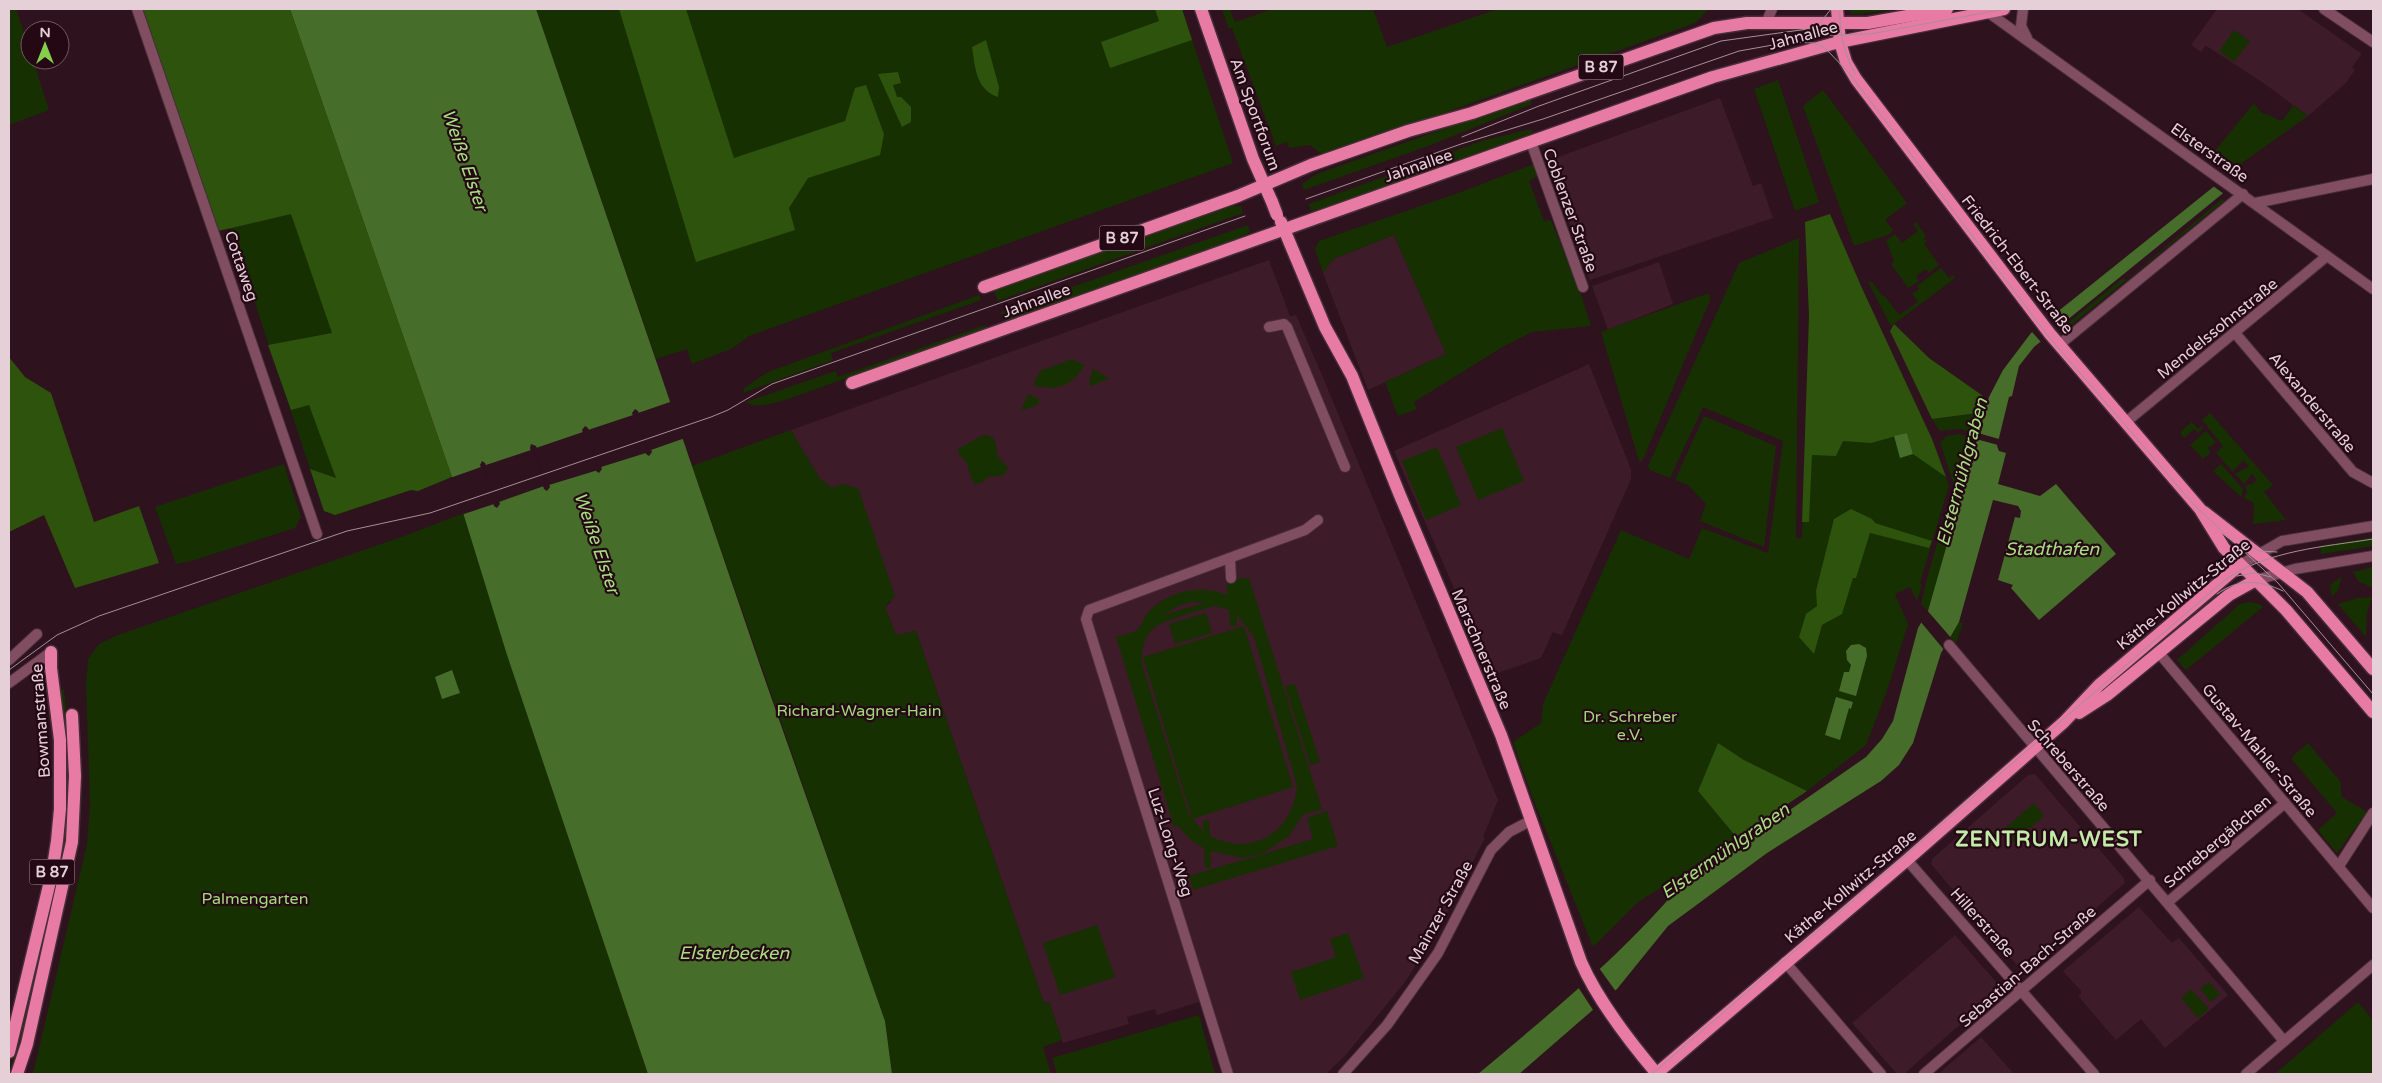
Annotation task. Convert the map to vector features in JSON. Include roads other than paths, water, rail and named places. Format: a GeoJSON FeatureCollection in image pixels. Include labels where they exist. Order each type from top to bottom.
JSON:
{"type":"FeatureCollection","features":[{"type":"Feature","properties":{"kind":"main road","name":"Am Sportforum"},"geometry":{"type":"LineString","coordinates":[[1201,9],[1254,160],[1284,230]]}},
{"type":"Feature","properties":{"kind":"main road","name":"Friedrich-Ebert-Straße"},"geometry":{"type":"LineString","coordinates":[[1837,9],[1840,42],[1846,62],[1856,79],[2050,334],[2200,509],[2282,572],[2316,602],[2373,669]]}},
{"type":"Feature","properties":{"kind":"main road","name":"Jahnallee"},"geometry":{"type":"LineString","coordinates":[[984,287],[1238,196],[1303,168],[1449,120],[1698,32],[1728,25],[1888,20],[1948,9]]}},
{"type":"Feature","properties":{"kind":"main road","name":"Jahnallee"},"geometry":{"type":"LineString","coordinates":[[852,383],[1708,79],[1840,42],[2004,9]]}},
{"type":"Feature","properties":{"kind":"main road","name":"Marschnerstraße"},"geometry":{"type":"LineString","coordinates":[[1284,230],[1325,327],[1352,376],[1398,493],[1501,735],[1587,976],[1638,1050],[1657,1074]]}},
{"type":"Feature","properties":{"kind":"main road","name":"Friedrich-Ebert-Straße"},"geometry":{"type":"LineString","coordinates":[[2200,509],[2216,539],[2286,610],[2373,712]]}},
{"type":"Feature","properties":{"kind":"main road","name":"Käthe-Kollwitz-Straße"},"geometry":{"type":"LineString","coordinates":[[1657,1074],[1785,962],[1907,860],[2064,722],[2099,685],[2240,565]]}},
{"type":"Feature","properties":{"kind":"main road","name":"Käthe-Kollwitz-Straße"},"geometry":{"type":"LineString","coordinates":[[2064,722],[2107,695],[2229,595],[2256,580]]}},
{"type":"Feature","properties":{"kind":"main road","name":"Bowmanstraße"},"geometry":{"type":"LineString","coordinates":[[9,1052],[52,873],[58,833],[60,740],[51,668],[51,652]]}},
{"type":"Feature","properties":{"kind":"main road","name":"Bowmanstraße"},"geometry":{"type":"LineString","coordinates":[[17,1074],[27,1044],[72,842],[75,776],[72,715]]}},
{"type":"Feature","properties":{"kind":"street","name":"Cottaweg"},"geometry":{"type":"LineString","coordinates":[[137,9],[317,534]]}},
{"type":"Feature","properties":{"kind":"street"},"geometry":{"type":"LineString","coordinates":[[1766,23],[1772,9]]}},
{"type":"Feature","properties":{"kind":"street"},"geometry":{"type":"LineString","coordinates":[[2022,9],[2021,26],[2029,41]]}},
{"type":"Feature","properties":{"kind":"street"},"geometry":{"type":"LineString","coordinates":[[2324,9],[2373,42]]}},
{"type":"Feature","properties":{"kind":"street","name":"Elsterstraße"},"geometry":{"type":"LineString","coordinates":[[1989,13],[2243,194],[2373,290]]}},
{"type":"Feature","properties":{"kind":"street","name":"Coblenzer Straße"},"geometry":{"type":"LineString","coordinates":[[1531,142],[1583,287]]}},
{"type":"Feature","properties":{"kind":"street"},"geometry":{"type":"LineString","coordinates":[[2255,203],[2373,179]]}},
{"type":"Feature","properties":{"kind":"street"},"geometry":{"type":"LineString","coordinates":[[2059,345],[2243,194]]}},
{"type":"Feature","properties":{"kind":"street","name":"Mendelssohnstraße"},"geometry":{"type":"LineString","coordinates":[[2126,422],[2328,256]]}},
{"type":"Feature","properties":{"kind":"street"},"geometry":{"type":"LineString","coordinates":[[1269,327],[1284,324],[1287,326],[1345,467]]}},
{"type":"Feature","properties":{"kind":"street","name":"Alexanderstraße"},"geometry":{"type":"LineString","coordinates":[[2235,333],[2353,472],[2373,483]]}},
{"type":"Feature","properties":{"kind":"street"},"geometry":{"type":"LineString","coordinates":[[1231,578],[1230,558],[1305,530],[1318,520]]}},
{"type":"Feature","properties":{"kind":"street","name":"Käthe-Kollwitz-Straße"},"geometry":{"type":"LineString","coordinates":[[2240,565],[2257,553],[2288,539],[2373,526]]}},
{"type":"Feature","properties":{"kind":"street","name":"Käthe-Kollwitz-Straße"},"geometry":{"type":"LineString","coordinates":[[2256,580],[2282,572],[2373,556]]}},
{"type":"Feature","properties":{"kind":"street","name":"Luz-Long-Weg"},"geometry":{"type":"LineString","coordinates":[[1228,1074],[1086,619],[1089,610],[1230,558]]}},
{"type":"Feature","properties":{"kind":"street"},"geometry":{"type":"LineString","coordinates":[[9,660],[37,634]]}},
{"type":"Feature","properties":{"kind":"street","name":"Schreberstraße"},"geometry":{"type":"LineString","coordinates":[[1949,645],[2034,748],[2150,880],[2284,1041]]}},
{"type":"Feature","properties":{"kind":"street"},"geometry":{"type":"LineString","coordinates":[[9,683],[51,652]]}},
{"type":"Feature","properties":{"kind":"street","name":"Gustav-Mahler-Straße"},"geometry":{"type":"LineString","coordinates":[[2159,653],[2340,866],[2373,908]]}},
{"type":"Feature","properties":{"kind":"street","name":"Schrebergäßchen"},"geometry":{"type":"LineString","coordinates":[[2168,902],[2285,803]]}},
{"type":"Feature","properties":{"kind":"street"},"geometry":{"type":"LineString","coordinates":[[2340,866],[2373,813]]}},
{"type":"Feature","properties":{"kind":"street","name":"Mainzer Straße"},"geometry":{"type":"LineString","coordinates":[[1343,1074],[1387,1025],[1438,953],[1491,850],[1509,832],[1532,820]]}},
{"type":"Feature","properties":{"kind":"street","name":"Hillerstraße"},"geometry":{"type":"LineString","coordinates":[[1907,860],[1965,924],[2094,1074]]}},
{"type":"Feature","properties":{"kind":"street","name":"Sebastian-Bach-Straße"},"geometry":{"type":"LineString","coordinates":[[1924,1074],[2150,880]]}},
{"type":"Feature","properties":{"kind":"street"},"geometry":{"type":"LineString","coordinates":[[1785,962],[1882,1074]]}},
{"type":"Feature","properties":{"kind":"street"},"geometry":{"type":"LineString","coordinates":[[2246,1074],[2373,965]]}},
{"type":"Feature","properties":{"kind":"water","name":"Elsterbecken"},"geometry":{"type":"Polygon","coordinates":[[[290,9],[536,9],[763,674],[885,1021],[892,1074],[648,1074],[507,655],[452,477],[290,9]],[[635,409],[632,413],[646,454],[649,456],[652,452],[638,411],[635,409]],[[585,426],[582,430],[596,471],[599,473],[602,469],[588,428],[585,426]],[[531,444],[530,448],[544,489],[547,491],[550,487],[536,446],[531,444]],[[482,461],[480,465],[494,506],[497,508],[500,504],[485,463],[482,461]]]}},
{"type":"Feature","properties":{"kind":"water","name":"Stadthafen"},"geometry":{"type":"Polygon","coordinates":[[[2237,168],[2243,177],[2034,347],[2019,366],[2012,396],[2009,397],[1997,446],[1999,451],[2006,453],[1998,484],[2040,496],[2056,484],[2116,554],[2039,620],[2011,588],[2013,585],[1998,580],[2015,517],[2020,518],[2021,511],[2018,506],[1993,500],[1959,622],[1941,653],[1913,743],[1899,765],[1881,781],[1767,853],[1668,926],[1617,989],[1519,1074],[1478,1074],[1557,1008],[1607,962],[1679,887],[1866,757],[1882,739],[1893,721],[1918,628],[1928,611],[1989,397],[2003,370],[2031,333],[2237,168]]]}},
{"type":"Feature","properties":{"kind":"water"},"geometry":{"type":"Polygon","coordinates":[[[1907,433],[1913,454],[1900,458],[1894,436],[1907,433]]]}},
{"type":"Feature","properties":{"kind":"water"},"geometry":{"type":"Polygon","coordinates":[[[1859,644],[1866,648],[1867,656],[1856,696],[1839,691],[1844,672],[1849,672],[1851,665],[1847,660],[1846,651],[1851,645],[1859,644]]]}},
{"type":"Feature","properties":{"kind":"water"},"geometry":{"type":"Polygon","coordinates":[[[452,670],[460,693],[442,699],[435,677],[452,670]]]}},
{"type":"Feature","properties":{"kind":"water"},"geometry":{"type":"Polygon","coordinates":[[[1836,697],[1853,702],[1851,709],[1849,708],[1840,740],[1825,735],[1836,697]]]}},
{"type":"Feature","properties":{"kind":"tram line"},"geometry":{"type":"LineString","coordinates":[[1462,137],[1539,106],[1721,41],[1808,29],[1820,23],[1831,9]]}},
{"type":"Feature","properties":{"kind":"tram line"},"geometry":{"type":"LineString","coordinates":[[1840,9],[1843,42],[1855,73]]}},
{"type":"Feature","properties":{"kind":"tram line"},"geometry":{"type":"LineString","coordinates":[[1798,36],[1870,34],[2005,9]]}},
{"type":"Feature","properties":{"kind":"tram line"},"geometry":{"type":"LineString","coordinates":[[1306,199],[1461,144],[1543,119],[1739,51],[1790,42],[1814,43],[1825,48],[1850,74],[2048,336],[2196,507],[2278,583],[2373,694]]}},
{"type":"Feature","properties":{"kind":"tram line"},"geometry":{"type":"LineString","coordinates":[[9,670],[57,635],[99,616],[347,531],[430,513],[711,417],[728,410],[772,384],[1245,216]]}},
{"type":"Feature","properties":{"kind":"tram line"},"geometry":{"type":"LineString","coordinates":[[1652,1074],[2226,579],[2260,562],[2297,551],[2373,539]]}},
{"type":"Feature","properties":{"kind":"tram line"},"geometry":{"type":"LineString","coordinates":[[2239,541],[2260,551],[2277,552]]}},
{"type":"Feature","properties":{"kind":"tram line"},"geometry":{"type":"LineString","coordinates":[[2237,576],[2255,573],[2271,577]]}},
{"type":"Feature","properties":{"kind":"tram line"},"geometry":{"type":"LineString","coordinates":[[2217,594],[2233,585],[2250,582],[2283,591]]}},
{"type":"Feature","properties":{"kind":"district","name":"ZENTRUM-WEST"},"geometry":{"type":"Point","coordinates":[2049,839]}},
{"type":"Feature","properties":{"kind":"water label","name":"Weiße Elster"},"geometry":{"type":"Point","coordinates":[465,160]}},
{"type":"Feature","properties":{"kind":"water label","name":"Elstermühlgraben"},"geometry":{"type":"Point","coordinates":[1962,472]}},
{"type":"Feature","properties":{"kind":"water label","name":"Weiße Elster"},"geometry":{"type":"Point","coordinates":[597,543]}},
{"type":"Feature","properties":{"kind":"water label","name":"Elstermühlgraben"},"geometry":{"type":"Point","coordinates":[1725,851]}},
{"type":"Feature","properties":{"kind":"park label","name":"Richard-Wagner-Hain"},"geometry":{"type":"Point","coordinates":[859,710]}},
{"type":"Feature","properties":{"kind":"park label","name":"Dr. Schreber e.V."},"geometry":{"type":"Point","coordinates":[1630,725]}},
{"type":"Feature","properties":{"kind":"park label","name":"Palmengarten"},"geometry":{"type":"Point","coordinates":[255,898]}}]}
